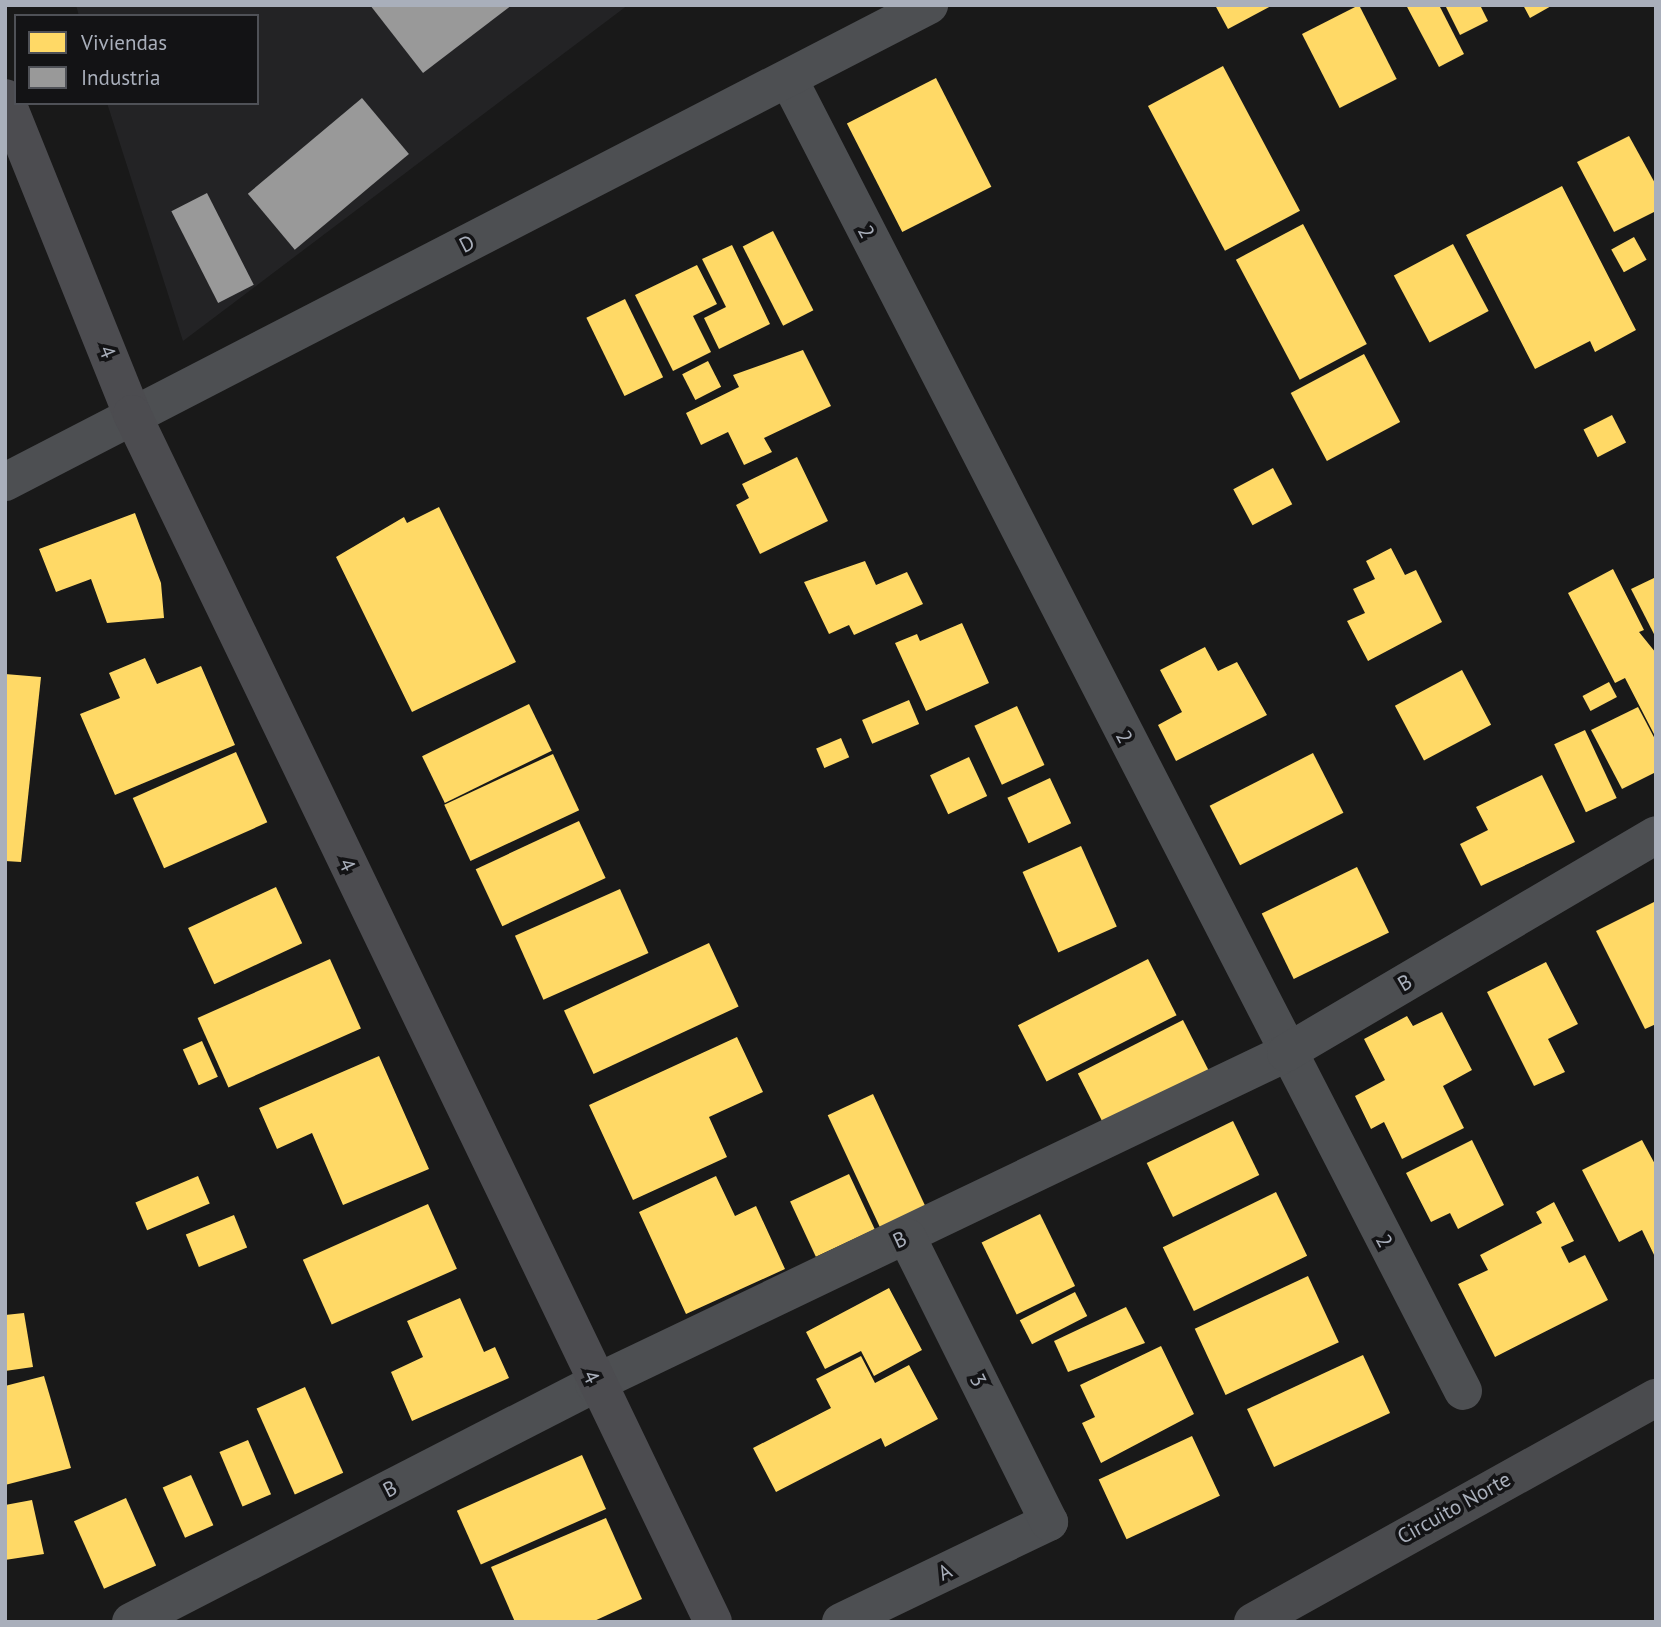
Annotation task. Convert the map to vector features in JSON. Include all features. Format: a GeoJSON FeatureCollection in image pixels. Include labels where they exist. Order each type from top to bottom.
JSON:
{"type":"FeatureCollection","features":[{"type":"Feature","properties":{"kind":"main road","name":"Circuito Norte"},"geometry":{"type":"LineString","coordinates":[[1253,1622],[1656,1398]]}},
{"type":"Feature","properties":{"kind":"street","name":"D"},"geometry":{"type":"LineString","coordinates":[[5,482],[132,414],[789,80],[929,5]]}},
{"type":"Feature","properties":{"kind":"street","name":"2"},"geometry":{"type":"LineString","coordinates":[[789,80],[1286,1054],[1463,1391]]}},
{"type":"Feature","properties":{"kind":"street","name":"4"},"geometry":{"type":"LineString","coordinates":[[5,98],[132,414],[594,1384],[713,1622]]}},
{"type":"Feature","properties":{"kind":"street","name":"B"},"geometry":{"type":"LineString","coordinates":[[131,1622],[594,1384],[1286,1054],[1656,835]]}},
{"type":"Feature","properties":{"kind":"street","name":"3"},"geometry":{"type":"LineString","coordinates":[[907,1237],[1049,1522]]}},
{"type":"Feature","properties":{"kind":"street","name":"A"},"geometry":{"type":"LineString","coordinates":[[841,1622],[1049,1522]]}},
{"type":"Feature","properties":{"kind":"shaded area"},"geometry":{"type":"Polygon","coordinates":[[[76,5],[628,5],[183,341],[108,105],[259,105],[259,14],[78,14],[76,5]]]}},
{"type":"Feature","properties":{"kind":"building: Viviendas"},"geometry":{"type":"Polygon","coordinates":[[[1215,5],[1273,5],[1228,29],[1215,5]]]}},
{"type":"Feature","properties":{"kind":"building: Viviendas"},"geometry":{"type":"Polygon","coordinates":[[[1359,5],[1397,79],[1340,108],[1302,34],[1359,5]]]}},
{"type":"Feature","properties":{"kind":"building: Viviendas"},"geometry":{"type":"Polygon","coordinates":[[[1406,5],[1439,5],[1464,54],[1439,67],[1406,5]]]}},
{"type":"Feature","properties":{"kind":"building: Viviendas"},"geometry":{"type":"Polygon","coordinates":[[[1445,5],[1480,5],[1488,21],[1460,35],[1445,5]]]}},
{"type":"Feature","properties":{"kind":"building: Viviendas"},"geometry":{"type":"Polygon","coordinates":[[[1523,5],[1553,5],[1530,18],[1523,5]]]}},
{"type":"Feature","properties":{"kind":"building: Viviendas"},"geometry":{"type":"Polygon","coordinates":[[[1223,66],[1300,211],[1225,251],[1148,106],[1223,66]]]}},
{"type":"Feature","properties":{"kind":"building: Viviendas"},"geometry":{"type":"Polygon","coordinates":[[[936,78],[991,187],[902,232],[847,123],[936,78]]]}},
{"type":"Feature","properties":{"kind":"building: Viviendas"},"geometry":{"type":"Polygon","coordinates":[[[1629,136],[1656,185],[1656,211],[1614,232],[1577,162],[1629,136]]]}},
{"type":"Feature","properties":{"kind":"building: Viviendas"},"geometry":{"type":"Polygon","coordinates":[[[1562,186],[1636,330],[1595,352],[1590,341],[1535,369],[1466,235],[1562,186]]]}},
{"type":"Feature","properties":{"kind":"building: Viviendas"},"geometry":{"type":"Polygon","coordinates":[[[1303,224],[1367,344],[1300,380],[1236,260],[1303,224]]]}},
{"type":"Feature","properties":{"kind":"building: Viviendas"},"geometry":{"type":"Polygon","coordinates":[[[773,231],[813,310],[783,326],[743,246],[773,231]]]}},
{"type":"Feature","properties":{"kind":"building: Viviendas"},"geometry":{"type":"Polygon","coordinates":[[[1634,237],[1647,260],[1624,272],[1611,250],[1634,237]]]}},
{"type":"Feature","properties":{"kind":"building: Viviendas"},"geometry":{"type":"Polygon","coordinates":[[[1453,244],[1489,311],[1430,343],[1394,275],[1453,244]]]}},
{"type":"Feature","properties":{"kind":"building: Viviendas"},"geometry":{"type":"Polygon","coordinates":[[[732,245],[770,324],[719,349],[704,318],[726,307],[702,259],[732,245]]]}},
{"type":"Feature","properties":{"kind":"building: Viviendas"},"geometry":{"type":"Polygon","coordinates":[[[697,265],[717,304],[693,316],[711,352],[673,371],[635,295],[697,265]]]}},
{"type":"Feature","properties":{"kind":"building: Viviendas"},"geometry":{"type":"Polygon","coordinates":[[[625,299],[663,377],[624,396],[586,318],[625,299]]]}},
{"type":"Feature","properties":{"kind":"building: Viviendas"},"geometry":{"type":"Polygon","coordinates":[[[803,350],[831,406],[764,438],[772,452],[744,465],[728,432],[701,445],[686,413],[739,387],[733,375],[803,350]]]}},
{"type":"Feature","properties":{"kind":"building: Viviendas"},"geometry":{"type":"Polygon","coordinates":[[[1364,354],[1400,422],[1327,461],[1291,393],[1364,354]]]}},
{"type":"Feature","properties":{"kind":"building: Viviendas"},"geometry":{"type":"Polygon","coordinates":[[[708,361],[721,387],[695,400],[682,374],[708,361]]]}},
{"type":"Feature","properties":{"kind":"building: Viviendas"},"geometry":{"type":"Polygon","coordinates":[[[1612,415],[1626,443],[1598,457],[1583,430],[1612,415]]]}},
{"type":"Feature","properties":{"kind":"building: Viviendas"},"geometry":{"type":"Polygon","coordinates":[[[797,457],[828,521],[760,554],[736,505],[749,498],[742,484],[797,457]]]}},
{"type":"Feature","properties":{"kind":"building: Viviendas"},"geometry":{"type":"Polygon","coordinates":[[[1273,468],[1292,504],[1253,525],[1233,489],[1273,468]]]}},
{"type":"Feature","properties":{"kind":"building: Viviendas"},"geometry":{"type":"Polygon","coordinates":[[[439,507],[516,662],[412,712],[336,557],[404,517],[407,523],[439,507]]]}},
{"type":"Feature","properties":{"kind":"building: Viviendas"},"geometry":{"type":"Polygon","coordinates":[[[135,513],[161,583],[164,618],[107,623],[91,579],[56,592],[39,549],[135,513]]]}},
{"type":"Feature","properties":{"kind":"building: Viviendas"},"geometry":{"type":"Polygon","coordinates":[[[1391,548],[1405,575],[1416,570],[1442,622],[1368,661],[1347,621],[1365,613],[1353,589],[1375,579],[1366,561],[1391,548]]]}},
{"type":"Feature","properties":{"kind":"building: Viviendas"},"geometry":{"type":"Polygon","coordinates":[[[865,561],[876,585],[907,572],[923,604],[854,635],[849,625],[829,634],[804,582],[865,561]]]}},
{"type":"Feature","properties":{"kind":"building: Viviendas"},"geometry":{"type":"Polygon","coordinates":[[[1613,569],[1644,630],[1639,632],[1656,653],[1656,738],[1625,678],[1615,683],[1568,593],[1613,569]]]}},
{"type":"Feature","properties":{"kind":"building: Viviendas"},"geometry":{"type":"Polygon","coordinates":[[[1656,577],[1656,638],[1631,589],[1656,577]]]}},
{"type":"Feature","properties":{"kind":"building: Viviendas"},"geometry":{"type":"Polygon","coordinates":[[[962,623],[989,683],[926,711],[895,643],[917,634],[920,641],[962,623]]]}},
{"type":"Feature","properties":{"kind":"building: Viviendas"},"geometry":{"type":"Polygon","coordinates":[[[1205,647],[1218,671],[1237,662],[1267,715],[1176,761],[1158,725],[1182,712],[1160,670],[1205,647]]]}},
{"type":"Feature","properties":{"kind":"building: Viviendas"},"geometry":{"type":"Polygon","coordinates":[[[145,658],[157,684],[201,666],[235,745],[115,795],[80,714],[120,698],[109,673],[145,658]]]}},
{"type":"Feature","properties":{"kind":"building: Viviendas"},"geometry":{"type":"Polygon","coordinates":[[[1462,670],[1491,725],[1424,760],[1395,706],[1462,670]]]}},
{"type":"Feature","properties":{"kind":"building: Viviendas"},"geometry":{"type":"Polygon","coordinates":[[[5,674],[41,677],[21,862],[5,861],[5,674]]]}},
{"type":"Feature","properties":{"kind":"building: Viviendas"},"geometry":{"type":"Polygon","coordinates":[[[1609,682],[1617,697],[1590,711],[1583,696],[1609,682]]]}},
{"type":"Feature","properties":{"kind":"building: Viviendas"},"geometry":{"type":"Polygon","coordinates":[[[909,700],[919,724],[872,744],[862,720],[909,700]]]}},
{"type":"Feature","properties":{"kind":"building: Viviendas"},"geometry":{"type":"Polygon","coordinates":[[[529,704],[552,751],[445,803],[422,756],[529,704]]]}},
{"type":"Feature","properties":{"kind":"building: Viviendas"},"geometry":{"type":"Polygon","coordinates":[[[1017,706],[1044,765],[1002,785],[974,726],[1017,706]]]}},
{"type":"Feature","properties":{"kind":"building: Viviendas"},"geometry":{"type":"Polygon","coordinates":[[[1638,707],[1656,741],[1656,772],[1622,789],[1591,730],[1638,707]]]}},
{"type":"Feature","properties":{"kind":"building: Viviendas"},"geometry":{"type":"Polygon","coordinates":[[[1585,730],[1617,798],[1586,812],[1554,744],[1585,730]]]}},
{"type":"Feature","properties":{"kind":"building: Viviendas"},"geometry":{"type":"Polygon","coordinates":[[[841,738],[849,757],[824,768],[816,749],[841,738]]]}},
{"type":"Feature","properties":{"kind":"building: Viviendas"},"geometry":{"type":"Polygon","coordinates":[[[236,752],[267,822],[164,868],[133,798],[236,752]]]}},
{"type":"Feature","properties":{"kind":"building: Viviendas"},"geometry":{"type":"Polygon","coordinates":[[[1313,753],[1343,813],[1240,865],[1210,806],[1313,753]]]}},
{"type":"Feature","properties":{"kind":"building: Viviendas"},"geometry":{"type":"Polygon","coordinates":[[[553,754],[579,810],[470,861],[444,805],[553,754]]]}},
{"type":"Feature","properties":{"kind":"building: Viviendas"},"geometry":{"type":"Polygon","coordinates":[[[969,757],[987,796],[948,814],[930,775],[969,757]]]}},
{"type":"Feature","properties":{"kind":"building: Viviendas"},"geometry":{"type":"Polygon","coordinates":[[[1542,775],[1575,842],[1481,886],[1460,844],[1488,830],[1476,807],[1542,775]]]}},
{"type":"Feature","properties":{"kind":"building: Viviendas"},"geometry":{"type":"Polygon","coordinates":[[[1050,778],[1071,823],[1029,843],[1007,798],[1050,778]]]}},
{"type":"Feature","properties":{"kind":"building: Viviendas"},"geometry":{"type":"Polygon","coordinates":[[[579,821],[606,878],[502,926],[476,869],[579,821]]]}},
{"type":"Feature","properties":{"kind":"building: Viviendas"},"geometry":{"type":"Polygon","coordinates":[[[1081,846],[1117,926],[1058,952],[1023,872],[1081,846]]]}},
{"type":"Feature","properties":{"kind":"building: Viviendas"},"geometry":{"type":"Polygon","coordinates":[[[1357,867],[1389,933],[1294,979],[1262,913],[1357,867]]]}},
{"type":"Feature","properties":{"kind":"building: Viviendas"},"geometry":{"type":"Polygon","coordinates":[[[276,887],[302,943],[214,984],[188,928],[276,887]]]}},
{"type":"Feature","properties":{"kind":"building: Viviendas"},"geometry":{"type":"Polygon","coordinates":[[[620,889],[648,953],[543,1000],[515,936],[620,889]]]}},
{"type":"Feature","properties":{"kind":"building: Viviendas"},"geometry":{"type":"Polygon","coordinates":[[[1654,902],[1656,1024],[1645,1029],[1596,931],[1654,902]]]}},
{"type":"Feature","properties":{"kind":"building: Viviendas"},"geometry":{"type":"Polygon","coordinates":[[[709,943],[739,1006],[594,1074],[564,1011],[709,943]]]}},
{"type":"Feature","properties":{"kind":"building: Viviendas"},"geometry":{"type":"Polygon","coordinates":[[[330,959],[361,1028],[228,1087],[198,1018],[330,959]]]}},
{"type":"Feature","properties":{"kind":"building: Viviendas"},"geometry":{"type":"Polygon","coordinates":[[[1148,959],[1177,1015],[1047,1081],[1018,1025],[1148,959]]]}},
{"type":"Feature","properties":{"kind":"building: Viviendas"},"geometry":{"type":"Polygon","coordinates":[[[1546,962],[1578,1024],[1548,1039],[1565,1072],[1534,1086],[1487,992],[1546,962]]]}},
{"type":"Feature","properties":{"kind":"building: Viviendas"},"geometry":{"type":"Polygon","coordinates":[[[1442,1012],[1472,1070],[1443,1086],[1464,1128],[1402,1159],[1384,1122],[1371,1129],[1355,1096],[1385,1080],[1364,1039],[1407,1016],[1413,1026],[1442,1012]]]}},
{"type":"Feature","properties":{"kind":"building: Viviendas"},"geometry":{"type":"Polygon","coordinates":[[[1183,1020],[1213,1078],[1107,1131],[1078,1074],[1183,1020]]]}},
{"type":"Feature","properties":{"kind":"building: Viviendas"},"geometry":{"type":"Polygon","coordinates":[[[737,1037],[763,1092],[709,1117],[727,1157],[633,1200],[589,1105],[737,1037]]]}},
{"type":"Feature","properties":{"kind":"building: Viviendas"},"geometry":{"type":"Polygon","coordinates":[[[202,1041],[218,1077],[199,1085],[183,1050],[202,1041]]]}},
{"type":"Feature","properties":{"kind":"building: Viviendas"},"geometry":{"type":"Polygon","coordinates":[[[379,1056],[429,1169],[343,1205],[312,1133],[277,1149],[259,1108],[379,1056]]]}},
{"type":"Feature","properties":{"kind":"building: Viviendas"},"geometry":{"type":"Polygon","coordinates":[[[873,1094],[926,1207],[881,1228],[828,1115],[873,1094]]]}},
{"type":"Feature","properties":{"kind":"building: Viviendas"},"geometry":{"type":"Polygon","coordinates":[[[1233,1121],[1259,1175],[1173,1217],[1147,1163],[1233,1121]]]}},
{"type":"Feature","properties":{"kind":"building: Viviendas"},"geometry":{"type":"Polygon","coordinates":[[[1472,1140],[1504,1205],[1458,1229],[1450,1213],[1431,1222],[1406,1173],[1472,1140]]]}},
{"type":"Feature","properties":{"kind":"building: Viviendas"},"geometry":{"type":"Polygon","coordinates":[[[1642,1140],[1656,1166],[1656,1259],[1642,1230],[1619,1242],[1582,1170],[1642,1140]]]}},
{"type":"Feature","properties":{"kind":"building: Viviendas"},"geometry":{"type":"Polygon","coordinates":[[[849,1174],[875,1229],[816,1257],[790,1201],[849,1174]]]}},
{"type":"Feature","properties":{"kind":"building: Viviendas"},"geometry":{"type":"Polygon","coordinates":[[[198,1176],[210,1204],[147,1230],[135,1203],[198,1176]]]}},
{"type":"Feature","properties":{"kind":"building: Viviendas"},"geometry":{"type":"Polygon","coordinates":[[[716,1176],[735,1216],[756,1206],[785,1269],[686,1314],[639,1212],[716,1176]]]}},
{"type":"Feature","properties":{"kind":"building: Viviendas"},"geometry":{"type":"Polygon","coordinates":[[[1276,1192],[1307,1256],[1194,1311],[1163,1247],[1276,1192]]]}},
{"type":"Feature","properties":{"kind":"building: Viviendas"},"geometry":{"type":"Polygon","coordinates":[[[1554,1202],[1574,1241],[1561,1247],[1569,1263],[1585,1255],[1608,1300],[1495,1357],[1458,1284],[1488,1270],[1480,1255],[1542,1223],[1536,1212],[1554,1202]]]}},
{"type":"Feature","properties":{"kind":"building: Viviendas"},"geometry":{"type":"Polygon","coordinates":[[[428,1204],[457,1269],[332,1325],[303,1260],[428,1204]]]}},
{"type":"Feature","properties":{"kind":"building: Viviendas"},"geometry":{"type":"Polygon","coordinates":[[[1040,1214],[1075,1286],[1017,1314],[982,1242],[1040,1214]]]}},
{"type":"Feature","properties":{"kind":"building: Viviendas"},"geometry":{"type":"Polygon","coordinates":[[[234,1215],[247,1247],[199,1267],[186,1234],[234,1215]]]}},
{"type":"Feature","properties":{"kind":"building: Viviendas"},"geometry":{"type":"Polygon","coordinates":[[[1308,1276],[1339,1342],[1226,1395],[1195,1329],[1308,1276]]]}},
{"type":"Feature","properties":{"kind":"building: Viviendas"},"geometry":{"type":"Polygon","coordinates":[[[889,1288],[922,1350],[874,1376],[861,1351],[825,1369],[806,1332],[889,1288]]]}},
{"type":"Feature","properties":{"kind":"building: Viviendas"},"geometry":{"type":"Polygon","coordinates":[[[1075,1292],[1087,1316],[1032,1344],[1020,1320],[1075,1292]]]}},
{"type":"Feature","properties":{"kind":"building: Viviendas"},"geometry":{"type":"Polygon","coordinates":[[[460,1298],[484,1352],[495,1347],[509,1378],[412,1421],[391,1372],[423,1357],[407,1321],[460,1298]]]}},
{"type":"Feature","properties":{"kind":"building: Viviendas"},"geometry":{"type":"Polygon","coordinates":[[[1126,1307],[1145,1343],[1068,1372],[1054,1341],[1126,1307]]]}},
{"type":"Feature","properties":{"kind":"building: Viviendas"},"geometry":{"type":"Polygon","coordinates":[[[24,1313],[33,1367],[5,1371],[5,1315],[24,1313]]]}},
{"type":"Feature","properties":{"kind":"building: Viviendas"},"geometry":{"type":"Polygon","coordinates":[[[1161,1346],[1194,1414],[1101,1463],[1082,1423],[1095,1417],[1080,1385],[1161,1346]]]}},
{"type":"Feature","properties":{"kind":"building: Viviendas"},"geometry":{"type":"Polygon","coordinates":[[[1363,1355],[1390,1413],[1274,1467],[1247,1409],[1363,1355]]]}},
{"type":"Feature","properties":{"kind":"building: Viviendas"},"geometry":{"type":"Polygon","coordinates":[[[861,1356],[875,1383],[909,1365],[938,1419],[885,1447],[881,1438],[776,1492],[753,1448],[831,1408],[816,1379],[861,1356]]]}},
{"type":"Feature","properties":{"kind":"building: Viviendas"},"geometry":{"type":"Polygon","coordinates":[[[44,1376],[71,1468],[5,1485],[5,1386],[44,1376]]]}},
{"type":"Feature","properties":{"kind":"building: Viviendas"},"geometry":{"type":"Polygon","coordinates":[[[305,1387],[343,1473],[295,1494],[257,1409],[305,1387]]]}},
{"type":"Feature","properties":{"kind":"building: Viviendas"},"geometry":{"type":"Polygon","coordinates":[[[1192,1436],[1220,1496],[1127,1539],[1099,1480],[1192,1436]]]}},
{"type":"Feature","properties":{"kind":"building: Viviendas"},"geometry":{"type":"Polygon","coordinates":[[[248,1440],[271,1494],[243,1506],[219,1452],[248,1440]]]}},
{"type":"Feature","properties":{"kind":"building: Viviendas"},"geometry":{"type":"Polygon","coordinates":[[[582,1455],[606,1509],[481,1565],[457,1511],[582,1455]]]}},
{"type":"Feature","properties":{"kind":"building: Viviendas"},"geometry":{"type":"Polygon","coordinates":[[[191,1475],[213,1525],[185,1538],[163,1488],[191,1475]]]}},
{"type":"Feature","properties":{"kind":"building: Viviendas"},"geometry":{"type":"Polygon","coordinates":[[[126,1498],[156,1566],[104,1589],[74,1521],[126,1498]]]}},
{"type":"Feature","properties":{"kind":"building: Viviendas"},"geometry":{"type":"Polygon","coordinates":[[[32,1500],[44,1554],[5,1560],[5,1505],[32,1500]]]}},
{"type":"Feature","properties":{"kind":"building: Viviendas"},"geometry":{"type":"Polygon","coordinates":[[[606,1518],[642,1599],[592,1622],[515,1622],[491,1567],[606,1518]]]}},
{"type":"Feature","properties":{"kind":"building: Industria"},"geometry":{"type":"Polygon","coordinates":[[[370,5],[512,5],[423,73],[370,5]]]}},
{"type":"Feature","properties":{"kind":"building: Industria"},"geometry":{"type":"Polygon","coordinates":[[[362,98],[409,154],[295,250],[248,194],[362,98]]]}},
{"type":"Feature","properties":{"kind":"building: Industria"},"geometry":{"type":"Polygon","coordinates":[[[207,193],[254,285],[218,303],[171,211],[207,193]]]}}]}
